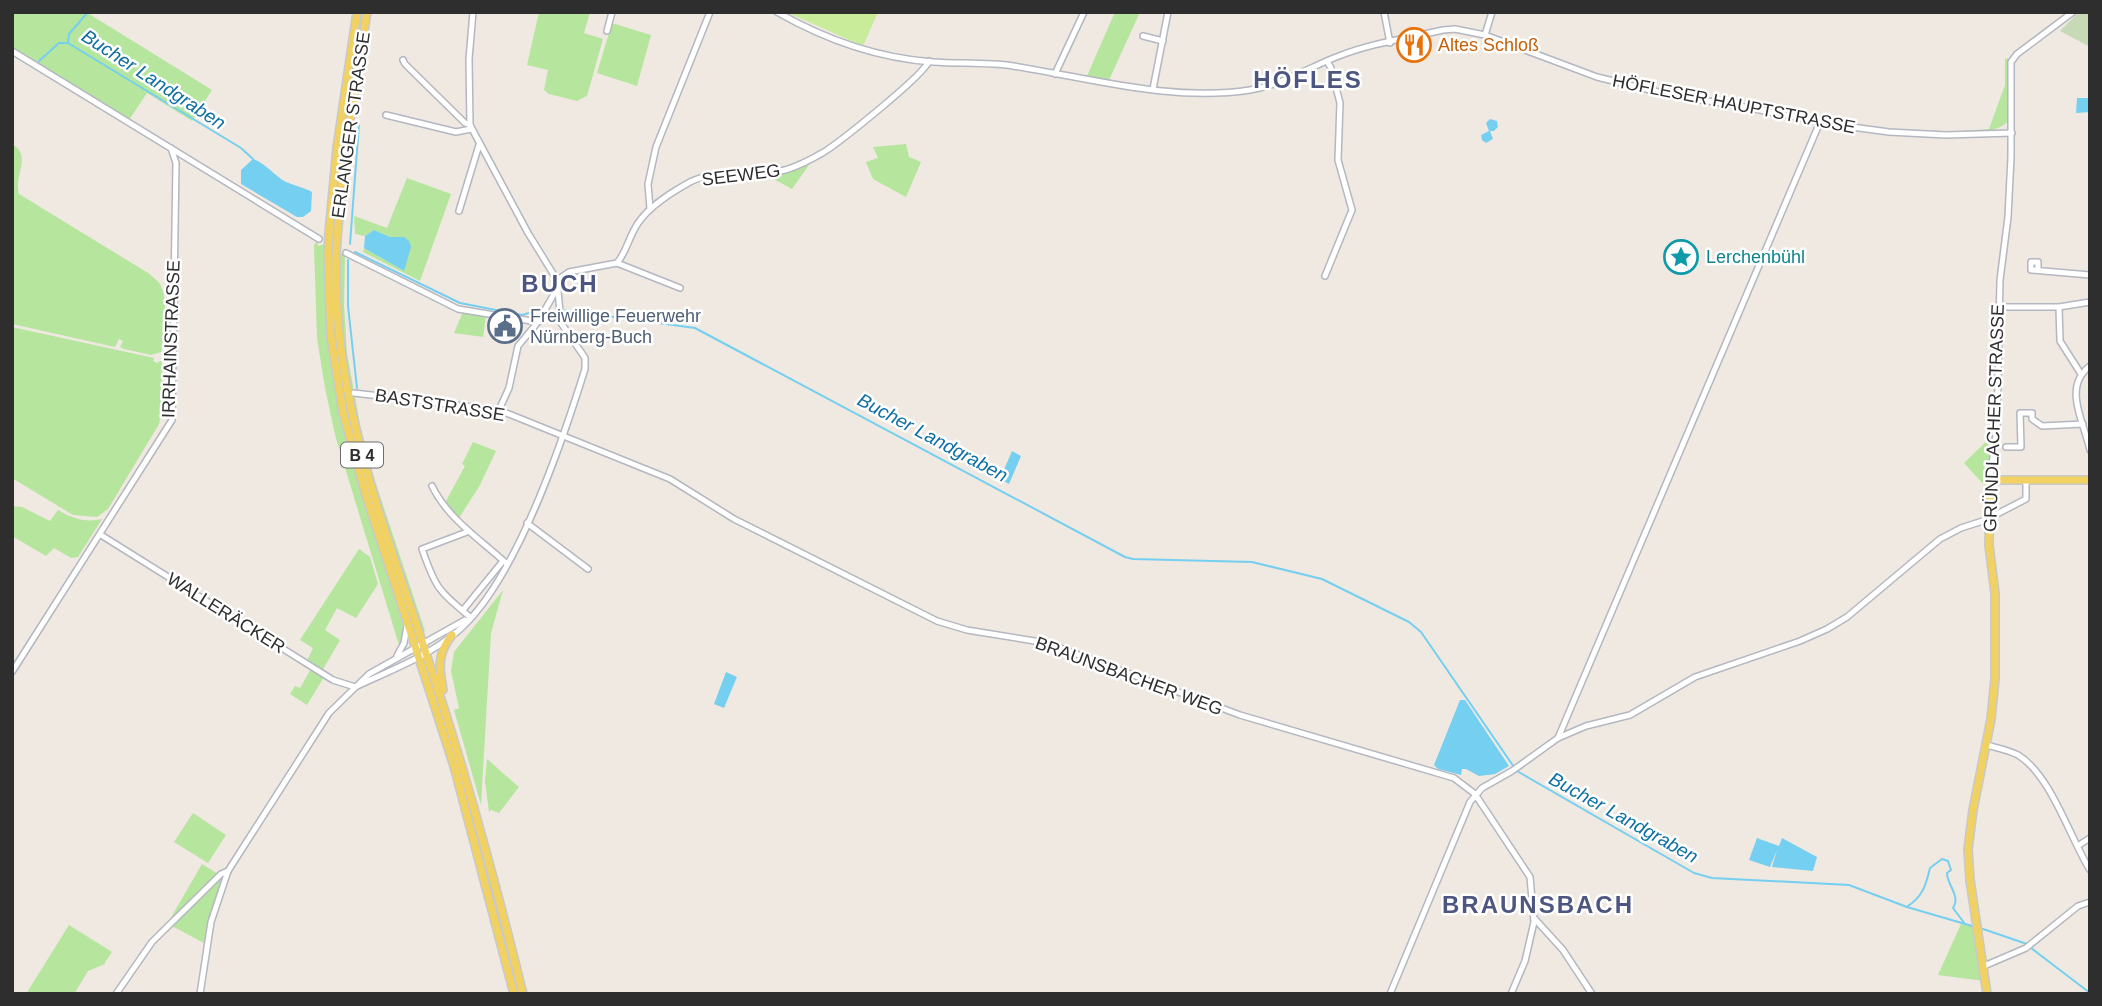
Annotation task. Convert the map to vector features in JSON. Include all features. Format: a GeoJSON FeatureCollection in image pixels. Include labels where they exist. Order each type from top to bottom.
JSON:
{"type":"FeatureCollection","features":[{"type":"Feature","properties":{"kind":"main road","name":"ERLANGER STRASSE"},"geometry":{"type":"LineString","coordinates":[[357,12],[337,148],[329,233],[331,337],[340,401],[358,471],[407,621]]}},
{"type":"Feature","properties":{"kind":"main road","name":"ERLANGER STRASSE"},"geometry":{"type":"LineString","coordinates":[[367,12],[344,161],[337,238],[339,336],[351,411],[421,650]]}},
{"type":"Feature","properties":{"kind":"main road"},"geometry":{"type":"LineString","coordinates":[[1990,480],[2090,480]]}},
{"type":"Feature","properties":{"kind":"main road","name":"GRÜNDLACHER STRASSE"},"geometry":{"type":"LineString","coordinates":[[1987,994],[1968,849],[1987,745],[1995,679],[1990,480]]}},
{"type":"Feature","properties":{"kind":"main road","name":"B 4"},"geometry":{"type":"LineString","coordinates":[[407,621],[443,705],[463,765],[523,994]]}},
{"type":"Feature","properties":{"kind":"main road","name":"B 4"},"geometry":{"type":"LineString","coordinates":[[443,705],[440,655],[452,635]]}},
{"type":"Feature","properties":{"kind":"main road","name":"B 4"},"geometry":{"type":"LineString","coordinates":[[421,650],[514,994]]}},
{"type":"Feature","properties":{"kind":"street"},"geometry":{"type":"LineString","coordinates":[[470,127],[469,59],[473,12]]}},
{"type":"Feature","properties":{"kind":"street"},"geometry":{"type":"LineString","coordinates":[[607,30],[612,12]]}},
{"type":"Feature","properties":{"kind":"street"},"geometry":{"type":"LineString","coordinates":[[650,209],[648,184],[656,147],[710,12]]}},
{"type":"Feature","properties":{"kind":"street","name":"HÖFLESER HAUPTSTRASSE"},"geometry":{"type":"LineString","coordinates":[[777,12],[819,34],[865,51],[929,61],[1006,65],[1153,89],[1202,92],[1252,90],[1290,79],[1343,54],[1448,29],[1485,35],[1585,73],[1628,85],[1820,122],[1889,132],[1946,135],[2012,133]]}},
{"type":"Feature","properties":{"kind":"street"},"geometry":{"type":"LineString","coordinates":[[1055,74],[1084,12]]}},
{"type":"Feature","properties":{"kind":"street"},"geometry":{"type":"LineString","coordinates":[[1153,89],[1168,12]]}},
{"type":"Feature","properties":{"kind":"street"},"geometry":{"type":"LineString","coordinates":[[1384,12],[1390,43]]}},
{"type":"Feature","properties":{"kind":"street"},"geometry":{"type":"LineString","coordinates":[[1485,35],[1492,12]]}},
{"type":"Feature","properties":{"kind":"street","name":"GRÜNDLACHER STRASSE"},"geometry":{"type":"LineString","coordinates":[[1990,480],[1998,418],[2000,280],[2008,218],[2012,133],[2011,62],[2017,54],[2073,12]]}},
{"type":"Feature","properties":{"kind":"street"},"geometry":{"type":"LineString","coordinates":[[1143,36],[1163,41]]}},
{"type":"Feature","properties":{"kind":"street"},"geometry":{"type":"LineString","coordinates":[[12,51],[319,239]]}},
{"type":"Feature","properties":{"kind":"street"},"geometry":{"type":"LineString","coordinates":[[355,687],[452,635],[470,617],[527,523],[563,436],[585,363],[582,352],[563,329],[557,280],[470,127],[403,60]]}},
{"type":"Feature","properties":{"kind":"street","name":"SEEWEG"},"geometry":{"type":"LineString","coordinates":[[617,263],[635,227],[650,209],[699,178],[712,174],[785,170],[806,162],[827,150],[864,121],[924,71],[929,61]]}},
{"type":"Feature","properties":{"kind":"street"},"geometry":{"type":"LineString","coordinates":[[1325,276],[1352,210],[1338,160],[1340,103],[1327,61]]}},
{"type":"Feature","properties":{"kind":"street"},"geometry":{"type":"LineString","coordinates":[[386,115],[456,132],[470,127]]}},
{"type":"Feature","properties":{"kind":"street"},"geometry":{"type":"LineString","coordinates":[[1558,738],[1820,122]]}},
{"type":"Feature","properties":{"kind":"street"},"geometry":{"type":"LineString","coordinates":[[459,211],[479,145]]}},
{"type":"Feature","properties":{"kind":"street","name":"IRRHAINSTRASSE"},"geometry":{"type":"LineString","coordinates":[[12,672],[172,420],[176,163],[171,148]]}},
{"type":"Feature","properties":{"kind":"street"},"geometry":{"type":"LineString","coordinates":[[176,163],[186,157]]}},
{"type":"Feature","properties":{"kind":"street"},"geometry":{"type":"LineString","coordinates":[[346,253],[458,309],[538,322]]}},
{"type":"Feature","properties":{"kind":"street"},"geometry":{"type":"LineString","coordinates":[[557,280],[569,272],[617,263],[680,288]]}},
{"type":"Feature","properties":{"kind":"street"},"geometry":{"type":"LineString","coordinates":[[2038,269],[2090,275]]}},
{"type":"Feature","properties":{"kind":"street"},"geometry":{"type":"LineString","coordinates":[[499,410],[509,388],[518,346],[538,322],[558,287]]}},
{"type":"Feature","properties":{"kind":"street"},"geometry":{"type":"LineString","coordinates":[[2006,307],[2059,307],[2090,302]]}},
{"type":"Feature","properties":{"kind":"street"},"geometry":{"type":"LineString","coordinates":[[2059,307],[2060,341],[2081,374]]}},
{"type":"Feature","properties":{"kind":"street"},"geometry":{"type":"LineString","coordinates":[[2090,366],[2077,381],[2075,394],[2090,450]]}},
{"type":"Feature","properties":{"kind":"street","name":"BASTSTRASSE"},"geometry":{"type":"LineString","coordinates":[[354,393],[499,410],[563,436]]}},
{"type":"Feature","properties":{"kind":"street"},"geometry":{"type":"LineString","coordinates":[[2006,447],[2021,447],[2020,413],[2032,413],[2032,419],[2042,426],[2083,424]]}},
{"type":"Feature","properties":{"kind":"street","name":"BRAUNSBACHER WEG"},"geometry":{"type":"LineString","coordinates":[[563,436],[670,479],[734,519],[937,621],[967,630],[1053,645],[1222,709],[1443,775],[1463,783],[1475,794]]}},
{"type":"Feature","properties":{"kind":"street"},"geometry":{"type":"LineString","coordinates":[[1390,994],[1475,794],[1558,738],[1587,726],[1629,715],[1695,677],[1827,629],[1847,617],[1940,539],[2026,499],[2026,482]]}},
{"type":"Feature","properties":{"kind":"street"},"geometry":{"type":"LineString","coordinates":[[432,486],[467,532],[505,563]]}},
{"type":"Feature","properties":{"kind":"street"},"geometry":{"type":"LineString","coordinates":[[527,523],[588,569]]}},
{"type":"Feature","properties":{"kind":"street"},"geometry":{"type":"LineString","coordinates":[[467,532],[422,549],[439,590],[470,617]]}},
{"type":"Feature","properties":{"kind":"street","name":"WALLERÄCKER"},"geometry":{"type":"LineString","coordinates":[[100,535],[333,680],[355,687]]}},
{"type":"Feature","properties":{"kind":"street"},"geometry":{"type":"LineString","coordinates":[[463,610],[505,563]]}},
{"type":"Feature","properties":{"kind":"street"},"geometry":{"type":"LineString","coordinates":[[200,994],[211,922],[228,871],[329,712],[365,676],[395,658],[421,650],[470,617]]}},
{"type":"Feature","properties":{"kind":"street"},"geometry":{"type":"LineString","coordinates":[[395,658],[404,643],[407,621]]}},
{"type":"Feature","properties":{"kind":"street"},"geometry":{"type":"LineString","coordinates":[[1987,745],[2010,751],[2031,766],[2079,845],[2090,870]]}},
{"type":"Feature","properties":{"kind":"street"},"geometry":{"type":"LineString","coordinates":[[1475,794],[1530,877],[1534,918],[1525,961],[1511,994]]}},
{"type":"Feature","properties":{"kind":"street"},"geometry":{"type":"LineString","coordinates":[[2079,845],[2090,838]]}},
{"type":"Feature","properties":{"kind":"street"},"geometry":{"type":"LineString","coordinates":[[116,994],[152,942],[221,874],[228,871]]}},
{"type":"Feature","properties":{"kind":"street"},"geometry":{"type":"LineString","coordinates":[[1984,967],[2026,948],[2078,906],[2090,902]]}},
{"type":"Feature","properties":{"kind":"street"},"geometry":{"type":"LineString","coordinates":[[1534,918],[1563,950],[1591,994]]}},
{"type":"Feature","properties":{"kind":"green space"},"geometry":{"type":"Polygon","coordinates":[[[12,12],[86,12],[212,90],[192,121],[147,93],[129,120],[12,47],[12,12]]]}},
{"type":"Feature","properties":{"kind":"green space"},"geometry":{"type":"Polygon","coordinates":[[[360,12],[364,12],[334,242],[331,241],[335,186],[360,12]]]}},
{"type":"Feature","properties":{"kind":"green space"},"geometry":{"type":"Polygon","coordinates":[[[539,12],[590,12],[584,33],[603,39],[587,96],[577,101],[549,94],[544,90],[548,70],[527,65],[539,12]]]}},
{"type":"Feature","properties":{"kind":"green space"},"geometry":{"type":"Polygon","coordinates":[[[786,12],[878,12],[863,46],[786,12]]]}},
{"type":"Feature","properties":{"kind":"green space"},"geometry":{"type":"Polygon","coordinates":[[[1115,12],[1140,12],[1109,80],[1087,76],[1115,12]]]}},
{"type":"Feature","properties":{"kind":"green space"},"geometry":{"type":"Polygon","coordinates":[[[2079,12],[2090,12],[2090,47],[2060,31],[2079,12]]]}},
{"type":"Feature","properties":{"kind":"green space"},"geometry":{"type":"Polygon","coordinates":[[[612,23],[651,35],[637,86],[597,73],[612,23]]]}},
{"type":"Feature","properties":{"kind":"green space"},"geometry":{"type":"Polygon","coordinates":[[[2008,58],[2010,118],[2005,124],[1997,128],[1976,133],[1935,133],[1989,129],[2005,85],[2005,59],[2008,58]]]}},
{"type":"Feature","properties":{"kind":"green space"},"geometry":{"type":"Polygon","coordinates":[[[12,144],[18,149],[22,160],[18,180],[19,194],[148,273],[160,284],[165,318],[161,352],[151,355],[124,349],[120,347],[123,341],[119,339],[115,347],[12,324],[12,144]]]}},
{"type":"Feature","properties":{"kind":"green space"},"geometry":{"type":"Polygon","coordinates":[[[906,144],[909,157],[921,162],[906,197],[873,179],[866,162],[878,158],[873,147],[906,144]]]}},
{"type":"Feature","properties":{"kind":"green space"},"geometry":{"type":"Polygon","coordinates":[[[809,165],[792,189],[768,176],[809,165]]]}},
{"type":"Feature","properties":{"kind":"green space"},"geometry":{"type":"Polygon","coordinates":[[[407,178],[451,194],[420,281],[363,252],[364,248],[404,271],[404,237],[390,237],[374,230],[365,236],[355,234],[354,216],[387,228],[407,178]]]}},
{"type":"Feature","properties":{"kind":"green space"},"geometry":{"type":"Polygon","coordinates":[[[317,241],[318,246],[325,244],[326,310],[334,372],[364,483],[372,528],[381,547],[404,628],[403,641],[401,640],[399,645],[335,435],[325,388],[317,338],[314,245],[317,241]]]}},
{"type":"Feature","properties":{"kind":"green space"},"geometry":{"type":"Polygon","coordinates":[[[331,249],[334,251],[342,377],[401,588],[367,493],[342,395],[332,329],[331,249]]]}},
{"type":"Feature","properties":{"kind":"green space"},"geometry":{"type":"Polygon","coordinates":[[[340,252],[345,257],[347,353],[360,425],[374,478],[425,631],[423,632],[381,506],[352,399],[341,326],[340,252]]]}},
{"type":"Feature","properties":{"kind":"green space"},"geometry":{"type":"Polygon","coordinates":[[[463,312],[486,316],[483,337],[454,333],[463,312]]]}},
{"type":"Feature","properties":{"kind":"green space"},"geometry":{"type":"Polygon","coordinates":[[[12,327],[154,358],[153,361],[157,363],[162,362],[163,405],[159,424],[108,509],[97,517],[73,515],[12,478],[12,327]]]}},
{"type":"Feature","properties":{"kind":"green space"},"geometry":{"type":"Polygon","coordinates":[[[1993,435],[1986,487],[1964,463],[1993,435]]]}},
{"type":"Feature","properties":{"kind":"green space"},"geometry":{"type":"Polygon","coordinates":[[[473,442],[496,451],[480,485],[459,518],[445,503],[465,466],[462,464],[473,442]]]}},
{"type":"Feature","properties":{"kind":"green space"},"geometry":{"type":"Polygon","coordinates":[[[12,506],[22,507],[50,521],[58,510],[79,519],[102,519],[78,557],[71,558],[54,548],[46,556],[12,536],[12,506]]]}},
{"type":"Feature","properties":{"kind":"green space"},"geometry":{"type":"Polygon","coordinates":[[[359,549],[370,557],[378,584],[356,618],[337,608],[325,630],[340,640],[322,671],[307,661],[313,648],[300,640],[359,549]]]}},
{"type":"Feature","properties":{"kind":"green space"},"geometry":{"type":"Polygon","coordinates":[[[503,590],[491,633],[481,805],[454,710],[459,708],[451,671],[454,652],[503,590]]]}},
{"type":"Feature","properties":{"kind":"green space"},"geometry":{"type":"Polygon","coordinates":[[[426,664],[456,750],[521,994],[517,994],[457,767],[426,664]]]}},
{"type":"Feature","properties":{"kind":"green space"},"geometry":{"type":"Polygon","coordinates":[[[311,669],[324,677],[307,705],[290,694],[295,686],[300,688],[311,669]]]}},
{"type":"Feature","properties":{"kind":"green space"},"geometry":{"type":"Polygon","coordinates":[[[487,759],[519,787],[499,813],[491,810],[489,812],[485,781],[487,759]]]}},
{"type":"Feature","properties":{"kind":"green space"},"geometry":{"type":"Polygon","coordinates":[[[193,813],[226,835],[208,863],[174,842],[193,813]]]}},
{"type":"Feature","properties":{"kind":"green space"},"geometry":{"type":"Polygon","coordinates":[[[202,864],[218,874],[169,921],[202,864]]]}},
{"type":"Feature","properties":{"kind":"green space"},"geometry":{"type":"Polygon","coordinates":[[[223,876],[208,920],[204,943],[170,925],[223,876]]]}},
{"type":"Feature","properties":{"kind":"green space"},"geometry":{"type":"Polygon","coordinates":[[[1961,924],[1976,927],[1984,981],[1938,975],[1961,924]]]}},
{"type":"Feature","properties":{"kind":"green space"},"geometry":{"type":"Polygon","coordinates":[[[69,925],[112,952],[105,964],[88,971],[74,994],[26,994],[69,925]]]}},
{"type":"Feature","properties":{"kind":"water"},"geometry":{"type":"Polygon","coordinates":[[[2077,98],[2090,98],[2090,112],[2076,113],[2077,98]]]}},
{"type":"Feature","properties":{"kind":"water"},"geometry":{"type":"Polygon","coordinates":[[[1490,119],[1497,121],[1498,127],[1490,131],[1493,139],[1486,143],[1481,135],[1489,131],[1486,123],[1490,119]]]}},
{"type":"Feature","properties":{"kind":"water"},"geometry":{"type":"Polygon","coordinates":[[[253,159],[286,182],[312,192],[311,211],[303,217],[297,217],[241,184],[241,170],[253,159]]]}},
{"type":"Feature","properties":{"kind":"water"},"geometry":{"type":"Polygon","coordinates":[[[374,230],[390,237],[404,237],[409,241],[411,247],[404,271],[364,248],[365,236],[374,230]]]}},
{"type":"Feature","properties":{"kind":"water"},"geometry":{"type":"Polygon","coordinates":[[[1012,451],[1021,456],[1009,484],[1000,479],[1012,451]]]}},
{"type":"Feature","properties":{"kind":"water"},"geometry":{"type":"Polygon","coordinates":[[[726,672],[737,677],[724,708],[714,704],[726,672]]]}},
{"type":"Feature","properties":{"kind":"water"},"geometry":{"type":"Polygon","coordinates":[[[1460,700],[1465,700],[1509,766],[1495,774],[1479,776],[1466,769],[1462,769],[1461,775],[1438,769],[1434,765],[1460,700]]]}},
{"type":"Feature","properties":{"kind":"water"},"geometry":{"type":"Polygon","coordinates":[[[1757,838],[1779,846],[1782,838],[1817,857],[1813,871],[1772,867],[1777,850],[1770,867],[1749,860],[1757,838]]]}},
{"type":"Feature","properties":{"kind":"waterway","name":"Bucher Landgraben"},"geometry":{"type":"LineString","coordinates":[[88,12],[69,34],[68,43],[241,148],[253,159]]}},
{"type":"Feature","properties":{"kind":"waterway"},"geometry":{"type":"LineString","coordinates":[[39,61],[59,43],[68,43]]}},
{"type":"Feature","properties":{"kind":"waterway"},"geometry":{"type":"LineString","coordinates":[[350,244],[359,124]]}},
{"type":"Feature","properties":{"kind":"waterway","name":"Bucher Landgraben"},"geometry":{"type":"LineString","coordinates":[[355,252],[460,303],[522,315],[543,309]]}},
{"type":"Feature","properties":{"kind":"waterway"},"geometry":{"type":"LineString","coordinates":[[348,260],[348,306],[357,388]]}},
{"type":"Feature","properties":{"kind":"waterway","name":"Bucher Landgraben"},"geometry":{"type":"LineString","coordinates":[[562,310],[695,328],[1125,557],[1252,562],[1322,579],[1409,622],[1421,632],[1514,767]]}},
{"type":"Feature","properties":{"kind":"waterway","name":"Bucher Landgraben"},"geometry":{"type":"LineString","coordinates":[[1517,771],[1694,873],[1712,878],[1849,885],[1907,907],[1972,926]]}},
{"type":"Feature","properties":{"kind":"waterway"},"geometry":{"type":"LineString","coordinates":[[1908,906],[1923,890],[1930,868],[1942,859],[1948,861],[1951,870],[1947,873],[1955,895],[1953,908],[1965,924]]}},
{"type":"Feature","properties":{"kind":"waterway","name":"Bucher Landgraben"},"geometry":{"type":"LineString","coordinates":[[1983,929],[2027,944]]}},
{"type":"Feature","properties":{"kind":"waterway","name":"Bucher Landgraben"},"geometry":{"type":"LineString","coordinates":[[2031,948],[2090,993]]}},
{"type":"Feature","properties":{"kind":"place","name":"Altes Schloß"},"geometry":{"type":"Point","coordinates":[1414,45]}},
{"type":"Feature","properties":{"kind":"place","name":"Lerchenbühl"},"geometry":{"type":"Point","coordinates":[1681,257]}},
{"type":"Feature","properties":{"kind":"place","name":"Freiwillige Feuerwehr Nürnberg-Buch"},"geometry":{"type":"Point","coordinates":[505,326]}},
{"type":"Feature","properties":{"kind":"district","name":"HÖFLES"},"geometry":{"type":"Point","coordinates":[1308,80]}},
{"type":"Feature","properties":{"kind":"district","name":"BUCH"},"geometry":{"type":"Point","coordinates":[560,284]}},
{"type":"Feature","properties":{"kind":"district","name":"BRAUNSBACH"},"geometry":{"type":"Point","coordinates":[1538,905]}}]}
